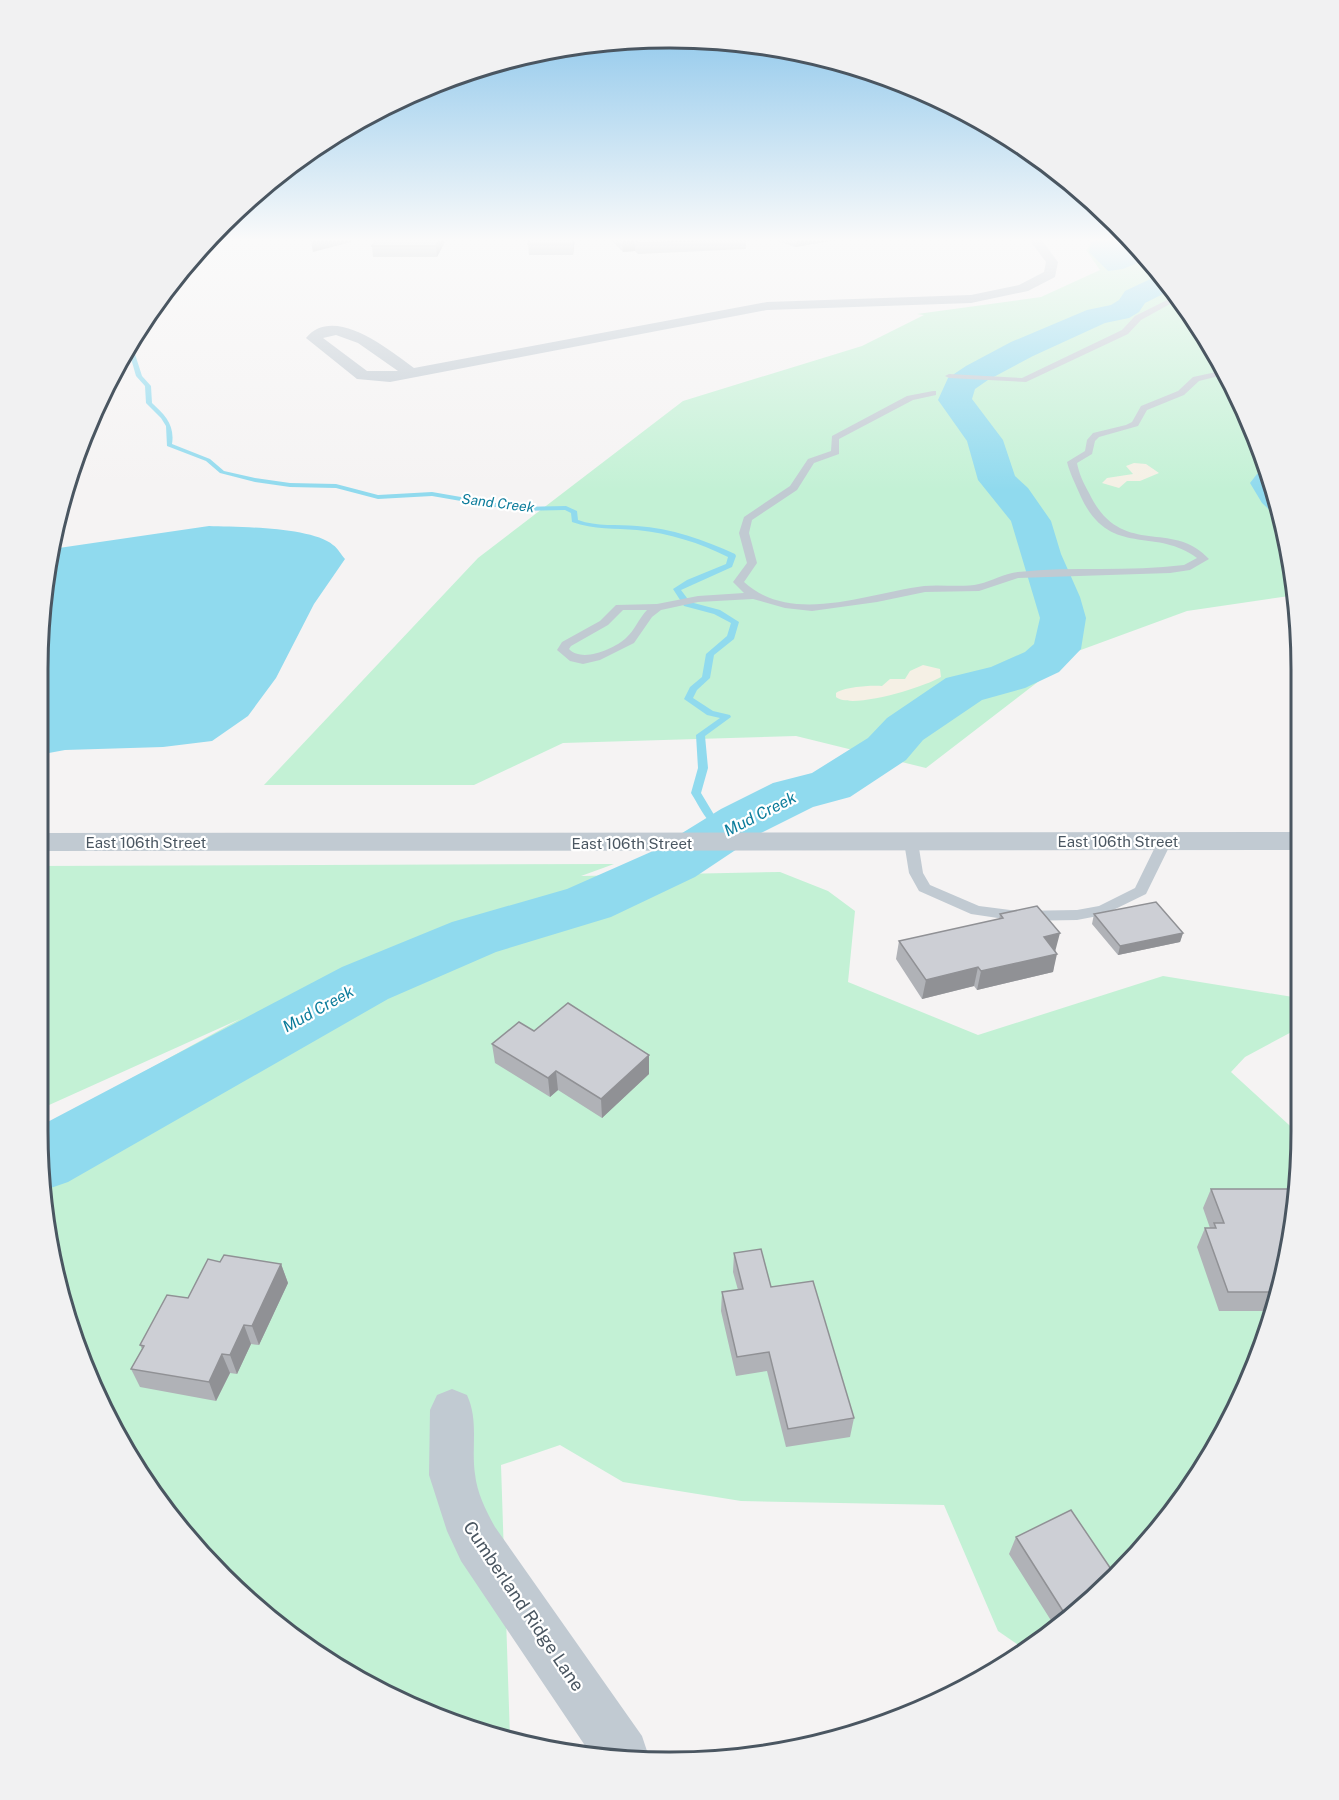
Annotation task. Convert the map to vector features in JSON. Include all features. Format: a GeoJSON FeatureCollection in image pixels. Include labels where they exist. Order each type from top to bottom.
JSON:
{"type":"FeatureCollection","features":[{"type":"Feature","properties":{"kind":"street"},"geometry":{"type":"LineString","coordinates":[[411,373],[350,332],[334,330],[318,333],[313,338],[363,376],[390,377],[682,322]]}},
{"type":"Feature","properties":{"kind":"street","name":"East 106th Street"},"geometry":{"type":"LineString","coordinates":[[48,843],[1291,841]]}},
{"type":"Feature","properties":{"kind":"street","name":"Cumberland Ridge Lane"},"geometry":{"type":"LineString","coordinates":[[452,1410],[452,1475],[463,1515],[478,1544],[620,1750]]}},
{"type":"Feature","properties":{"kind":"lane"},"geometry":{"type":"LineString","coordinates":[[949,376],[1023,380],[1032,378],[1043,370],[1061,365],[1090,348],[1125,332],[1134,322]]}},
{"type":"Feature","properties":{"kind":"lane"},"geometry":{"type":"LineString","coordinates":[[657,607],[648,615],[630,641],[596,658],[583,660],[570,657],[563,650],[566,644],[604,623],[620,607],[657,607],[713,596],[753,596],[786,605],[812,608],[877,599],[926,588],[980,588],[1017,575],[1186,568],[1204,559],[1191,548],[1131,537],[1101,520],[1088,506],[1072,462],[1089,452],[1091,440],[1096,435],[1135,424],[1144,408],[1181,393],[1196,379],[1216,374]]}},
{"type":"Feature","properties":{"kind":"lane"},"geometry":{"type":"LineString","coordinates":[[713,596],[738,582],[752,562],[744,533],[747,519],[794,488],[811,461],[836,452],[835,438],[910,398],[933,393]]}},
{"type":"Feature","properties":{"kind":"lane"},"geometry":{"type":"LineString","coordinates":[[738,582],[753,596]]}},
{"type":"Feature","properties":{"kind":"lane"},"geometry":{"type":"LineString","coordinates":[[911,842],[916,873],[924,888],[976,910],[1018,916],[1077,915],[1103,910],[1141,891],[1165,841]]}},
{"type":"Feature","properties":{"kind":"green space"},"geometry":{"type":"Polygon","coordinates":[[[910,322],[1185,322],[1208,359],[1244,432],[1270,509],[1287,596],[1187,611],[1078,651],[926,768],[796,736],[563,743],[474,785],[264,785],[478,558],[683,401],[862,346],[910,322]]]}},
{"type":"Feature","properties":{"kind":"green space"},"geometry":{"type":"Polygon","coordinates":[[[614,864],[581,876],[780,872],[828,891],[855,911],[848,982],[978,1035],[1163,976],[1291,997],[1291,1032],[1245,1057],[1231,1072],[1291,1127],[1290,1171],[1279,1252],[1270,1291],[1244,1368],[1208,1441],[1163,1509],[1109,1570],[1048,1624],[1018,1645],[998,1631],[944,1505],[741,1501],[623,1482],[560,1445],[501,1465],[510,1731],[432,1705],[359,1669],[324,1647],[291,1624],[230,1570],[176,1509],[153,1476],[131,1441],[95,1368],[69,1291],[60,1252],[49,1171],[48,1125],[240,1019],[48,1105],[48,866],[614,864]]]}},
{"type":"Feature","properties":{"kind":"sand"},"geometry":{"type":"Polygon","coordinates":[[[1134,463],[1146,464],[1159,473],[1140,481],[1127,481],[1119,488],[1102,483],[1107,478],[1133,474],[1126,466],[1134,463]]]}},
{"type":"Feature","properties":{"kind":"sand"},"geometry":{"type":"Polygon","coordinates":[[[923,665],[940,669],[941,677],[888,696],[857,701],[836,697],[836,693],[845,689],[882,686],[890,679],[905,679],[910,671],[923,665]]]}},
{"type":"Feature","properties":{"kind":"water"},"geometry":{"type":"Polygon","coordinates":[[[1259,473],[1270,511],[1262,503],[1250,483],[1259,473]]]}},
{"type":"Feature","properties":{"kind":"water"},"geometry":{"type":"Polygon","coordinates":[[[209,526],[274,529],[309,535],[333,545],[345,559],[314,604],[276,678],[248,716],[212,741],[163,747],[65,750],[48,753],[49,629],[60,548],[209,526]]]}},
{"type":"Feature","properties":{"kind":"building"},"geometry":{"type":"Polygon","coordinates":[[[1156,902],[1183,933],[1120,946],[1094,914],[1156,902]]]}},
{"type":"Feature","properties":{"kind":"building"},"geometry":{"type":"Polygon","coordinates":[[[1037,906],[1060,933],[1044,937],[1057,954],[981,971],[978,967],[926,980],[899,941],[1003,918],[1000,914],[1037,906]]]}},
{"type":"Feature","properties":{"kind":"building"},"geometry":{"type":"Polygon","coordinates":[[[568,1003],[649,1055],[601,1099],[556,1071],[548,1078],[492,1044],[519,1022],[534,1031],[568,1003]]]}},
{"type":"Feature","properties":{"kind":"building"},"geometry":{"type":"Polygon","coordinates":[[[1211,1189],[1288,1189],[1279,1252],[1270,1292],[1228,1292],[1205,1228],[1216,1228],[1214,1223],[1224,1223],[1211,1189]]]}},
{"type":"Feature","properties":{"kind":"building"},"geometry":{"type":"Polygon","coordinates":[[[761,1249],[771,1287],[813,1281],[854,1418],[788,1429],[769,1352],[737,1357],[722,1292],[743,1289],[734,1253],[761,1249]]]}},
{"type":"Feature","properties":{"kind":"building"},"geometry":{"type":"Polygon","coordinates":[[[224,1255],[281,1264],[252,1326],[244,1325],[230,1355],[222,1354],[209,1382],[131,1369],[144,1346],[140,1345],[167,1295],[188,1298],[208,1259],[220,1262],[224,1255]]]}},
{"type":"Feature","properties":{"kind":"building"},"geometry":{"type":"Polygon","coordinates":[[[1071,1510],[1111,1568],[1063,1611],[1016,1537],[1071,1510]]]}},
{"type":"Feature","properties":{"kind":"waterway","name":"Mud Creek"},"geometry":{"type":"LineString","coordinates":[[49,1157],[365,983],[474,937],[589,903],[674,864],[741,821],[793,795],[831,785],[887,749],[905,729],[964,689],[1008,678],[1042,662],[1057,649],[1063,618],[1058,597],[1040,554],[1031,521],[1014,496],[997,480],[985,440],[955,400],[960,385],[977,373],[1022,349],[1083,322]]}},
{"type":"Feature","properties":{"kind":"waterway","name":"Sand Creek"},"geometry":{"type":"LineString","coordinates":[[133,356],[139,376],[148,386],[149,403],[163,416],[169,426],[169,445],[208,460],[222,472],[290,485],[336,486],[378,497],[432,494],[518,509],[566,508],[575,512],[574,521],[583,524],[669,533],[732,556],[729,565],[677,589],[687,604],[717,612],[735,622],[731,637],[710,654],[706,678],[693,689],[688,699],[710,713],[727,717],[700,735],[703,768],[696,793],[712,820],[727,830]]}}]}
